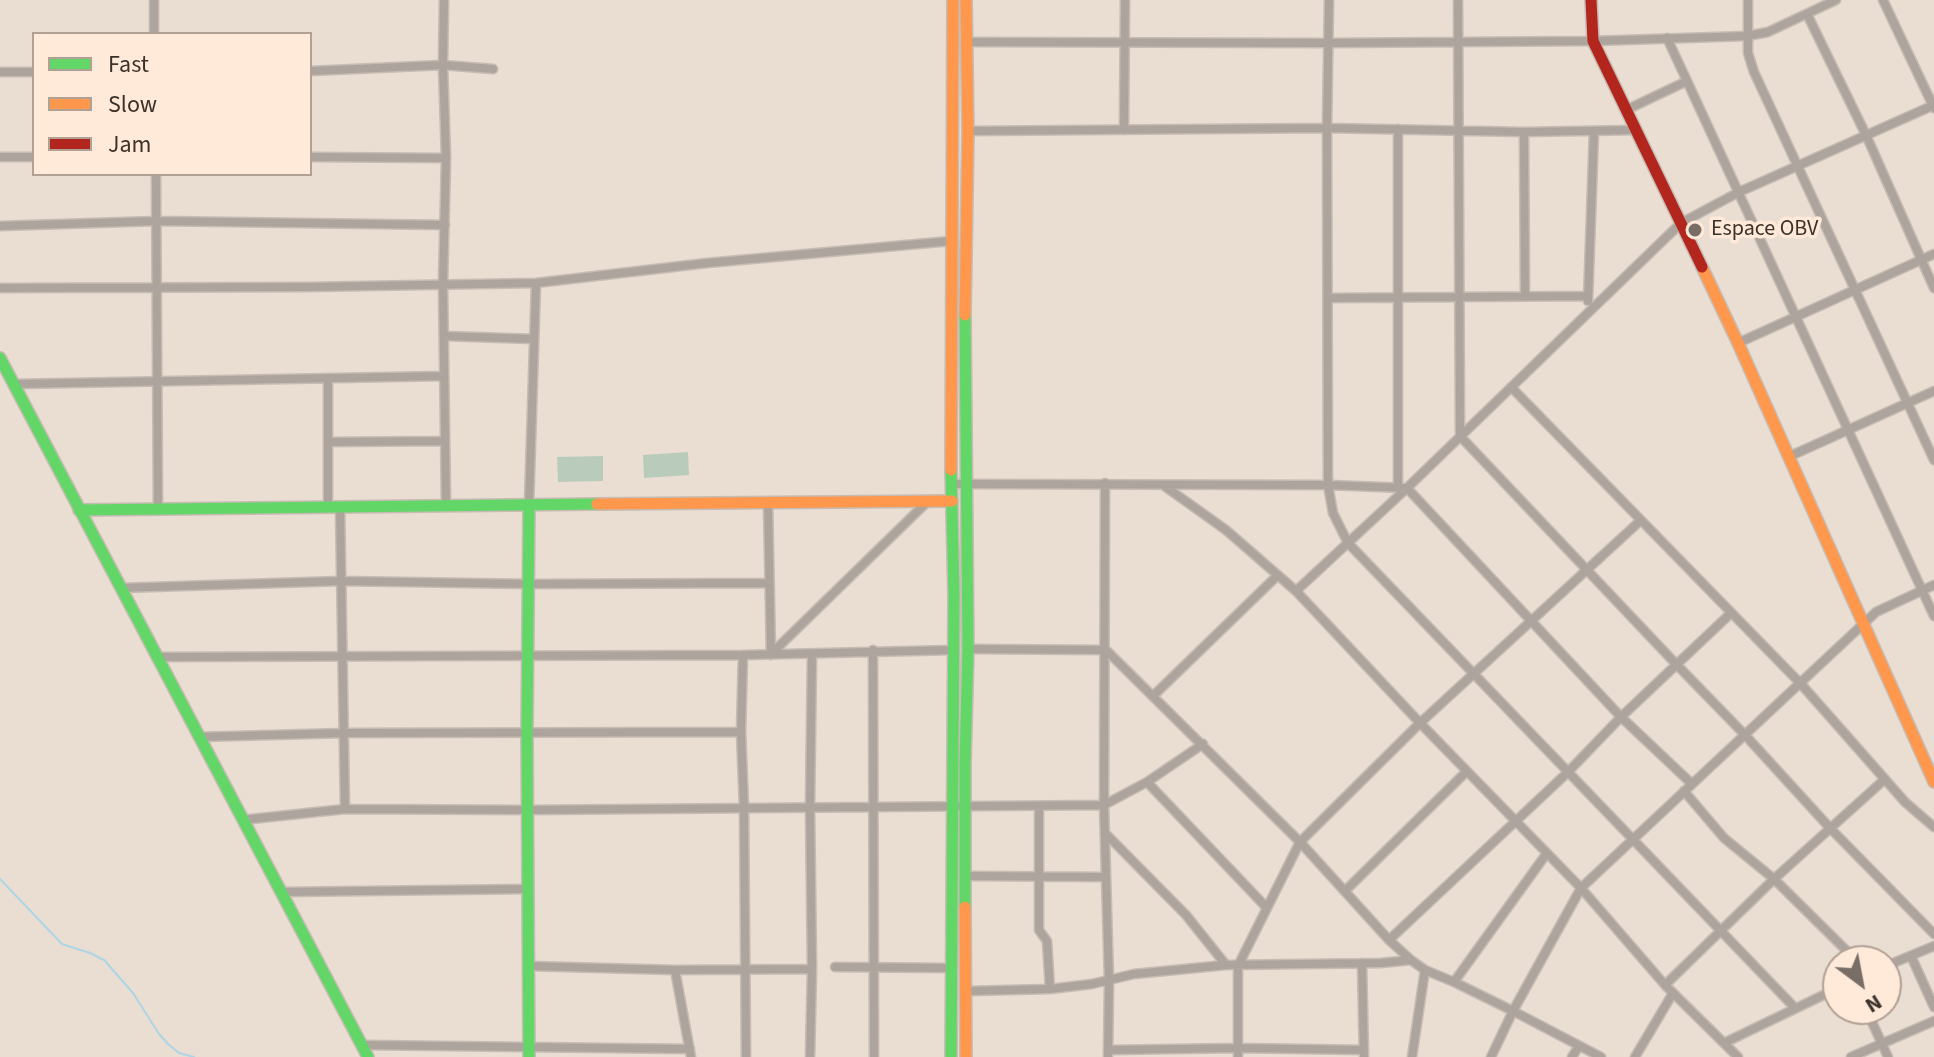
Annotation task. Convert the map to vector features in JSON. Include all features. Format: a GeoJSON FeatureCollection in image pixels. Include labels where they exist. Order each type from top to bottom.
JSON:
{"type":"FeatureCollection","features":[{"type":"Feature","properties":{"kind":"main road"},"geometry":{"type":"LineString","coordinates":[[951,1057],[953,0]]}},
{"type":"Feature","properties":{"kind":"main road"},"geometry":{"type":"LineString","coordinates":[[966,0],[966,1057]]}},
{"type":"Feature","properties":{"kind":"main road"},"geometry":{"type":"LineString","coordinates":[[1591,0],[1593,41],[1738,343],[1863,626],[1931,768],[1934,782]]}},
{"type":"Feature","properties":{"kind":"main road"},"geometry":{"type":"LineString","coordinates":[[0,358],[368,1057]]}},
{"type":"Feature","properties":{"kind":"main road"},"geometry":{"type":"LineString","coordinates":[[79,510],[952,501]]}},
{"type":"Feature","properties":{"kind":"main road"},"geometry":{"type":"LineString","coordinates":[[528,1052],[529,505]]}},
{"type":"Feature","properties":{"kind":"street"},"geometry":{"type":"LineString","coordinates":[[154,0],[154,32]]}},
{"type":"Feature","properties":{"kind":"street"},"geometry":{"type":"LineString","coordinates":[[444,0],[446,505]]}},
{"type":"Feature","properties":{"kind":"street"},"geometry":{"type":"LineString","coordinates":[[1124,130],[1125,0]]}},
{"type":"Feature","properties":{"kind":"street"},"geometry":{"type":"LineString","coordinates":[[1329,0],[1328,485],[1333,513],[1348,543],[1795,1008]]}},
{"type":"Feature","properties":{"kind":"street"},"geometry":{"type":"LineString","coordinates":[[1458,0],[1460,436],[1934,934]]}},
{"type":"Feature","properties":{"kind":"street"},"geometry":{"type":"LineString","coordinates":[[1748,0],[1748,53],[1754,72],[1934,460]]}},
{"type":"Feature","properties":{"kind":"street"},"geometry":{"type":"LineString","coordinates":[[953,42],[1329,43],[1593,41],[1747,36],[1768,32],[1836,0]]}},
{"type":"Feature","properties":{"kind":"street"},"geometry":{"type":"LineString","coordinates":[[1296,591],[1681,223],[1739,192],[1934,106],[1883,0]]}},
{"type":"Feature","properties":{"kind":"street"},"geometry":{"type":"LineString","coordinates":[[1807,14],[1866,135],[1934,288]]}},
{"type":"Feature","properties":{"kind":"street"},"geometry":{"type":"LineString","coordinates":[[1667,38],[1934,616]]}},
{"type":"Feature","properties":{"kind":"street"},"geometry":{"type":"LineString","coordinates":[[312,71],[443,65],[493,69]]}},
{"type":"Feature","properties":{"kind":"street"},"geometry":{"type":"LineString","coordinates":[[0,72],[32,72]]}},
{"type":"Feature","properties":{"kind":"street"},"geometry":{"type":"LineString","coordinates":[[1626,110],[1687,81]]}},
{"type":"Feature","properties":{"kind":"street"},"geometry":{"type":"LineString","coordinates":[[968,131],[1327,128],[1524,132],[1636,130]]}},
{"type":"Feature","properties":{"kind":"street"},"geometry":{"type":"LineString","coordinates":[[1398,129],[1402,488],[1621,717],[1692,784]]}},
{"type":"Feature","properties":{"kind":"street"},"geometry":{"type":"LineString","coordinates":[[1587,313],[1594,131]]}},
{"type":"Feature","properties":{"kind":"street"},"geometry":{"type":"LineString","coordinates":[[1524,132],[1525,296]]}},
{"type":"Feature","properties":{"kind":"street"},"geometry":{"type":"LineString","coordinates":[[0,157],[32,157]]}},
{"type":"Feature","properties":{"kind":"street"},"geometry":{"type":"LineString","coordinates":[[312,157],[446,158]]}},
{"type":"Feature","properties":{"kind":"street"},"geometry":{"type":"LineString","coordinates":[[156,176],[158,509]]}},
{"type":"Feature","properties":{"kind":"street"},"geometry":{"type":"LineString","coordinates":[[0,226],[157,221],[445,225]]}},
{"type":"Feature","properties":{"kind":"street"},"geometry":{"type":"LineString","coordinates":[[0,288],[536,283],[707,263],[951,241]]}},
{"type":"Feature","properties":{"kind":"street"},"geometry":{"type":"LineString","coordinates":[[1738,343],[1934,254]]}},
{"type":"Feature","properties":{"kind":"street"},"geometry":{"type":"LineString","coordinates":[[529,505],[536,283]]}},
{"type":"Feature","properties":{"kind":"street"},"geometry":{"type":"LineString","coordinates":[[1328,298],[1588,296]]}},
{"type":"Feature","properties":{"kind":"street"},"geometry":{"type":"LineString","coordinates":[[444,336],[534,339]]}},
{"type":"Feature","properties":{"kind":"street"},"geometry":{"type":"LineString","coordinates":[[15,384],[444,376]]}},
{"type":"Feature","properties":{"kind":"street"},"geometry":{"type":"LineString","coordinates":[[328,378],[328,442],[341,581],[345,809]]}},
{"type":"Feature","properties":{"kind":"street"},"geometry":{"type":"LineString","coordinates":[[1511,387],[1801,684],[1905,802],[1934,827]]}},
{"type":"Feature","properties":{"kind":"street"},"geometry":{"type":"LineString","coordinates":[[1788,457],[1934,391]]}},
{"type":"Feature","properties":{"kind":"street"},"geometry":{"type":"LineString","coordinates":[[328,442],[445,441]]}},
{"type":"Feature","properties":{"kind":"street"},"geometry":{"type":"LineString","coordinates":[[1105,483],[1104,805],[1109,1054],[1364,1054],[1362,963]]}},
{"type":"Feature","properties":{"kind":"street"},"geometry":{"type":"LineString","coordinates":[[951,484],[1402,488]]}},
{"type":"Feature","properties":{"kind":"street"},"geometry":{"type":"LineString","coordinates":[[1162,485],[1226,530],[1296,591],[1581,888],[1665,985],[1738,1057]]}},
{"type":"Feature","properties":{"kind":"street"},"geometry":{"type":"LineString","coordinates":[[771,655],[927,502]]}},
{"type":"Feature","properties":{"kind":"street"},"geometry":{"type":"LineString","coordinates":[[768,503],[771,655]]}},
{"type":"Feature","properties":{"kind":"street"},"geometry":{"type":"LineString","coordinates":[[1238,1052],[1238,966],[1300,842],[1420,723],[1640,521]]}},
{"type":"Feature","properties":{"kind":"street"},"geometry":{"type":"LineString","coordinates":[[1153,696],[1278,575]]}},
{"type":"Feature","properties":{"kind":"street"},"geometry":{"type":"LineString","coordinates":[[120,588],[341,581],[769,583]]}},
{"type":"Feature","properties":{"kind":"street"},"geometry":{"type":"LineString","coordinates":[[1491,1057],[1581,888],[1876,612],[1934,585]]}},
{"type":"Feature","properties":{"kind":"street"},"geometry":{"type":"LineString","coordinates":[[1389,940],[1516,822],[1730,614]]}},
{"type":"Feature","properties":{"kind":"street"},"geometry":{"type":"LineString","coordinates":[[968,649],[1106,650],[1300,842],[1411,960],[1425,970],[1601,1057]]}},
{"type":"Feature","properties":{"kind":"street"},"geometry":{"type":"LineString","coordinates":[[873,650],[874,1057]]}},
{"type":"Feature","properties":{"kind":"street"},"geometry":{"type":"LineString","coordinates":[[157,657],[771,655],[953,650]]}},
{"type":"Feature","properties":{"kind":"street"},"geometry":{"type":"LineString","coordinates":[[810,1057],[812,654]]}},
{"type":"Feature","properties":{"kind":"street"},"geometry":{"type":"LineString","coordinates":[[743,655],[741,732],[746,1057]]}},
{"type":"Feature","properties":{"kind":"street"},"geometry":{"type":"LineString","coordinates":[[198,737],[344,733],[741,732]]}},
{"type":"Feature","properties":{"kind":"street"},"geometry":{"type":"LineString","coordinates":[[242,820],[345,809],[1104,805],[1147,782],[1203,744]]}},
{"type":"Feature","properties":{"kind":"street"},"geometry":{"type":"LineString","coordinates":[[1345,891],[1467,771]]}},
{"type":"Feature","properties":{"kind":"street"},"geometry":{"type":"LineString","coordinates":[[1665,985],[1774,879],[1885,779]]}},
{"type":"Feature","properties":{"kind":"street"},"geometry":{"type":"LineString","coordinates":[[1147,782],[1266,907]]}},
{"type":"Feature","properties":{"kind":"street"},"geometry":{"type":"LineString","coordinates":[[1684,791],[1724,838],[1774,879],[1841,945]]}},
{"type":"Feature","properties":{"kind":"street"},"geometry":{"type":"LineString","coordinates":[[1039,807],[1039,930],[1047,941],[1050,989]]}},
{"type":"Feature","properties":{"kind":"street"},"geometry":{"type":"LineString","coordinates":[[1106,834],[1186,915],[1226,965]]}},
{"type":"Feature","properties":{"kind":"street"},"geometry":{"type":"LineString","coordinates":[[1454,982],[1547,853]]}},
{"type":"Feature","properties":{"kind":"street"},"geometry":{"type":"LineString","coordinates":[[966,876],[1106,877]]}},
{"type":"Feature","properties":{"kind":"street"},"geometry":{"type":"LineString","coordinates":[[281,892],[528,889]]}},
{"type":"Feature","properties":{"kind":"street"},"geometry":{"type":"LineString","coordinates":[[1902,960],[1934,946]]}},
{"type":"Feature","properties":{"kind":"street"},"geometry":{"type":"LineString","coordinates":[[1911,956],[1934,1007]]}},
{"type":"Feature","properties":{"kind":"street"},"geometry":{"type":"LineString","coordinates":[[967,991],[1050,989],[1109,981],[1134,974],[1226,965],[1411,960]]}},
{"type":"Feature","properties":{"kind":"street"},"geometry":{"type":"LineString","coordinates":[[529,966],[675,970],[812,969]]}},
{"type":"Feature","properties":{"kind":"street"},"geometry":{"type":"LineString","coordinates":[[835,967],[952,968]]}},
{"type":"Feature","properties":{"kind":"street"},"geometry":{"type":"LineString","coordinates":[[362,1045],[528,1052],[691,1053],[675,970]]}},
{"type":"Feature","properties":{"kind":"street"},"geometry":{"type":"LineString","coordinates":[[1412,1057],[1425,970]]}},
{"type":"Feature","properties":{"kind":"street"},"geometry":{"type":"LineString","coordinates":[[1635,1057],[1673,993]]}},
{"type":"Feature","properties":{"kind":"street"},"geometry":{"type":"LineString","coordinates":[[1724,1043],[1822,995]]}},
{"type":"Feature","properties":{"kind":"street"},"geometry":{"type":"LineString","coordinates":[[1851,1057],[1934,1021]]}},
{"type":"Feature","properties":{"kind":"street"},"geometry":{"type":"LineString","coordinates":[[1874,1025],[1888,1057]]}},
{"type":"Feature","properties":{"kind":"street"},"geometry":{"type":"LineString","coordinates":[[1572,1057],[1579,1046]]}},
{"type":"Feature","properties":{"kind":"green space"},"geometry":{"type":"Polygon","coordinates":[[[688,452],[689,475],[644,478],[643,455],[688,452]]]}},
{"type":"Feature","properties":{"kind":"green space"},"geometry":{"type":"Polygon","coordinates":[[[603,456],[603,481],[558,482],[557,457],[603,456]]]}},
{"type":"Feature","properties":{"kind":"waterway"},"geometry":{"type":"LineString","coordinates":[[0,879],[62,944],[104,960],[133,993],[168,1044],[179,1053],[194,1057]]}},
{"type":"Feature","properties":{"kind":"traffic: fast"},"geometry":{"type":"LineString","coordinates":[[965,315],[968,649],[965,907]]}},
{"type":"Feature","properties":{"kind":"traffic: fast"},"geometry":{"type":"LineString","coordinates":[[0,358],[368,1057]]}},
{"type":"Feature","properties":{"kind":"traffic: fast"},"geometry":{"type":"LineString","coordinates":[[951,470],[954,595],[951,1057]]}},
{"type":"Feature","properties":{"kind":"traffic: fast"},"geometry":{"type":"LineString","coordinates":[[79,510],[597,504]]}},
{"type":"Feature","properties":{"kind":"traffic: fast"},"geometry":{"type":"LineString","coordinates":[[529,505],[529,1057]]}},
{"type":"Feature","properties":{"kind":"traffic: slow"},"geometry":{"type":"LineString","coordinates":[[951,470],[953,0]]}},
{"type":"Feature","properties":{"kind":"traffic: slow"},"geometry":{"type":"LineString","coordinates":[[965,315],[968,131],[966,0]]}},
{"type":"Feature","properties":{"kind":"traffic: slow"},"geometry":{"type":"LineString","coordinates":[[1702,267],[1934,782]]}},
{"type":"Feature","properties":{"kind":"traffic: slow"},"geometry":{"type":"LineString","coordinates":[[597,504],[952,501]]}},
{"type":"Feature","properties":{"kind":"traffic: slow"},"geometry":{"type":"LineString","coordinates":[[965,907],[966,1057]]}},
{"type":"Feature","properties":{"kind":"traffic: jam"},"geometry":{"type":"LineString","coordinates":[[1591,0],[1593,41],[1702,267]]}},
{"type":"Feature","properties":{"kind":"place","name":"Espace OBV"},"geometry":{"type":"Point","coordinates":[1695,230]}}]}
